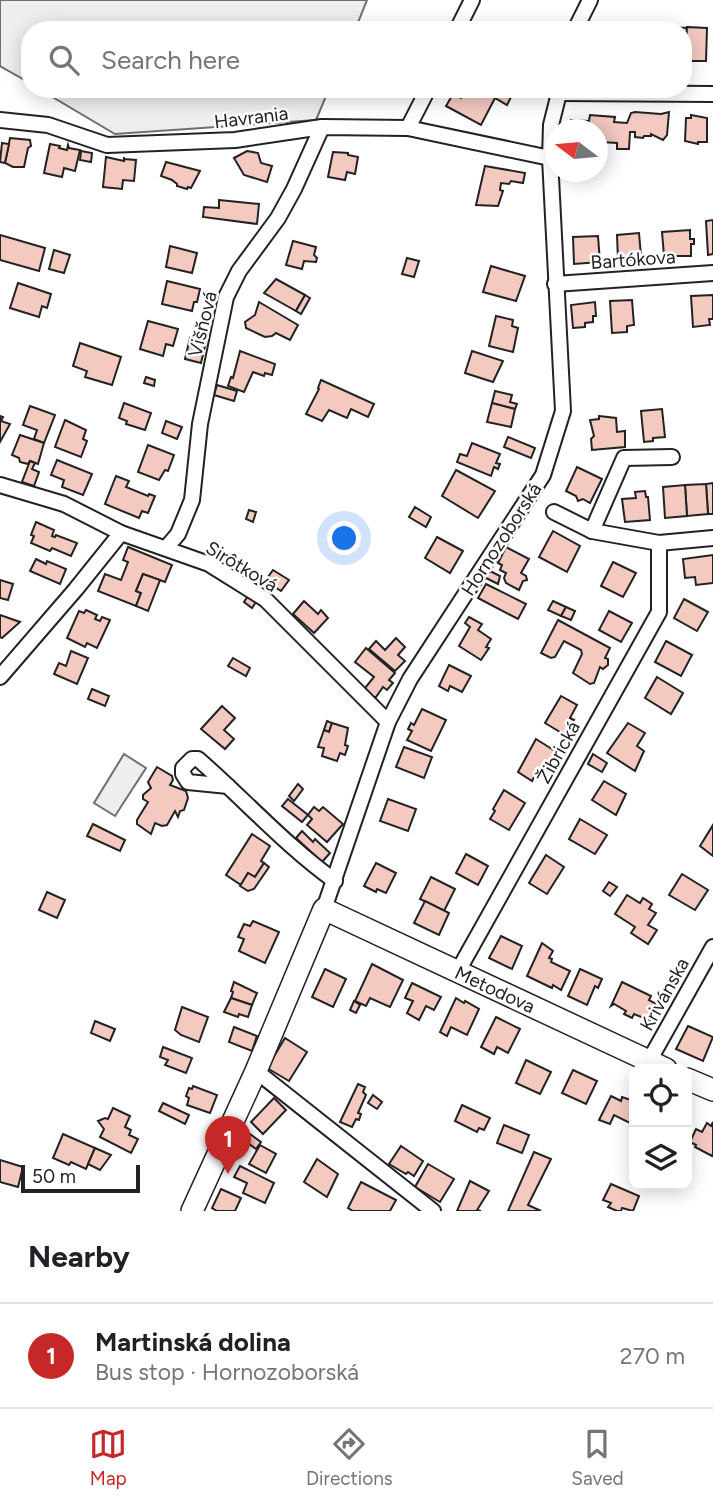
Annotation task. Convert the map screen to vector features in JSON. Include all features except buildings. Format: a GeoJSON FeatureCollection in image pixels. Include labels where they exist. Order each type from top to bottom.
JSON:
{"type":"FeatureCollection","features":[{"type":"Feature","properties":{"kind":"street"},"geometry":{"type":"LineString","coordinates":[[462,21],[472,0]]}},
{"type":"Feature","properties":{"kind":"street"},"geometry":{"type":"LineString","coordinates":[[580,21],[590,0]]}},
{"type":"Feature","properties":{"kind":"street"},"geometry":{"type":"LineString","coordinates":[[692,94],[713,94]]}},
{"type":"Feature","properties":{"kind":"street"},"geometry":{"type":"LineString","coordinates":[[408,128],[423,98]]}},
{"type":"Feature","properties":{"kind":"street","name":"Hornozoborská"},"geometry":{"type":"LineString","coordinates":[[552,119],[557,98]]}},
{"type":"Feature","properties":{"kind":"street","name":"Havrania"},"geometry":{"type":"LineString","coordinates":[[0,120],[48,125],[107,145],[236,140],[322,127],[408,128],[545,157]]}},
{"type":"Feature","properties":{"kind":"street","name":"Višňová"},"geometry":{"type":"LineString","coordinates":[[166,548],[178,534],[192,500],[200,424],[226,297],[239,271],[278,218],[322,127]]}},
{"type":"Feature","properties":{"kind":"street","name":"Hornozoborská"},"geometry":{"type":"LineString","coordinates":[[192,1211],[256,1071],[324,909],[388,722],[410,679],[543,475],[563,411],[551,182]]}},
{"type":"Feature","properties":{"kind":"street","name":"Bartókova"},"geometry":{"type":"LineString","coordinates":[[555,284],[713,273]]}},
{"type":"Feature","properties":{"kind":"street"},"geometry":{"type":"LineString","coordinates":[[592,531],[624,458],[672,457]]}},
{"type":"Feature","properties":{"kind":"street","name":"Sirôtková"},"geometry":{"type":"LineString","coordinates":[[0,485],[64,504],[121,533],[209,564],[265,599],[388,722]]}},
{"type":"Feature","properties":{"kind":"street"},"geometry":{"type":"LineString","coordinates":[[554,512],[592,531],[659,542],[713,538]]}},
{"type":"Feature","properties":{"kind":"street"},"geometry":{"type":"LineString","coordinates":[[0,677],[121,533]]}},
{"type":"Feature","properties":{"kind":"street","name":"Žibrická"},"geometry":{"type":"LineString","coordinates":[[458,971],[659,612],[659,542]]}},
{"type":"Feature","properties":{"kind":"street"},"geometry":{"type":"LineString","coordinates":[[228,786],[317,868],[335,881]]}},
{"type":"Feature","properties":{"kind":"street","name":"Metodova"},"geometry":{"type":"LineString","coordinates":[[324,909],[656,1064]]}},
{"type":"Feature","properties":{"kind":"street","name":"Krivánska"},"geometry":{"type":"LineString","coordinates":[[658,1064],[713,947]]}},
{"type":"Feature","properties":{"kind":"street"},"geometry":{"type":"LineString","coordinates":[[256,1071],[433,1211]]}},
{"type":"Feature","properties":{"kind":"street"},"geometry":{"type":"LineString","coordinates":[[692,1081],[713,1090]]}},
{"type":"Feature","properties":{"kind":"shaded area"},"geometry":{"type":"Polygon","coordinates":[[[0,0],[367,0],[359,21],[21,21],[21,78],[0,66],[0,0]]]}},
{"type":"Feature","properties":{"kind":"shaded area"},"geometry":{"type":"Polygon","coordinates":[[[54,98],[325,98],[316,120],[115,134],[54,98]]]}},
{"type":"Feature","properties":{"kind":"shaded area"},"geometry":{"type":"Polygon","coordinates":[[[124,754],[146,768],[115,816],[94,803],[124,754]]]}},
{"type":"Feature","properties":{"kind":"place","name":"Martinská dolina"},"geometry":{"type":"Point","coordinates":[228,1174]}}]}
